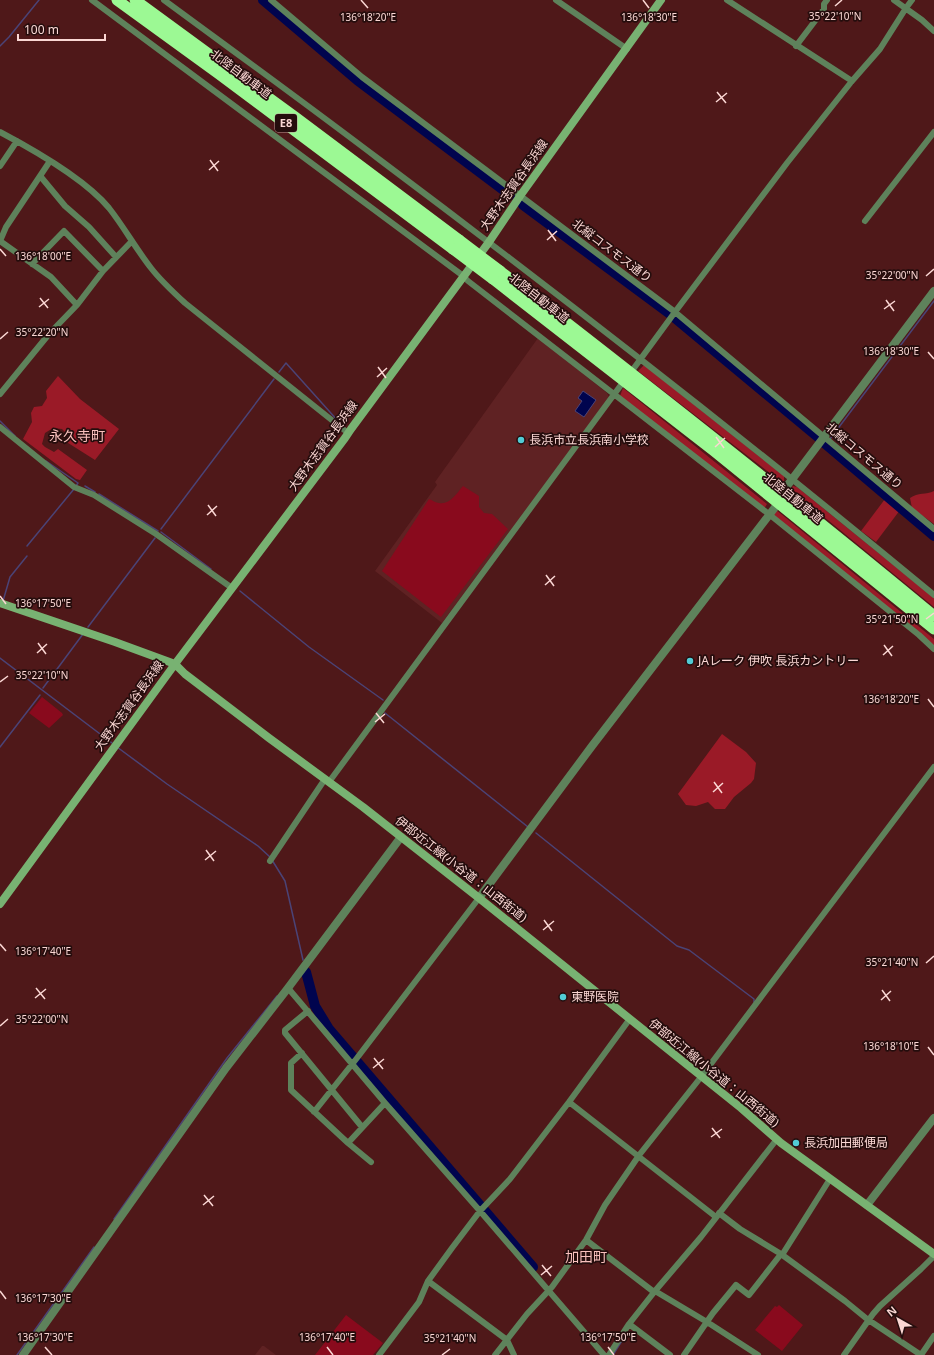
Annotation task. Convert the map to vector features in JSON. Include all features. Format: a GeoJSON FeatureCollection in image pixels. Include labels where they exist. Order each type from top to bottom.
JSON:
{"type":"FeatureCollection","features":[{"type":"Feature","properties":{"kind":"highway","name":"北陸自動車道"},"geometry":{"type":"LineString","coordinates":[[117,0],[456,244]]}},
{"type":"Feature","properties":{"kind":"highway","name":"北陸自動車道"},"geometry":{"type":"LineString","coordinates":[[135,0],[295,117],[496,275],[934,629]]}},
{"type":"Feature","properties":{"kind":"highway","name":"北陸自動車道"},"geometry":{"type":"LineString","coordinates":[[496,275],[612,357],[934,616]]}},
{"type":"Feature","properties":{"kind":"main road","name":"大野木志賀谷長浜線"},"geometry":{"type":"LineString","coordinates":[[0,904],[174,664],[348,433],[489,242],[520,196],[661,0]]}},
{"type":"Feature","properties":{"kind":"main road","name":"伊部近江線(小谷道：山西街道)"},"geometry":{"type":"LineString","coordinates":[[3,604],[115,642],[174,664],[184,674],[363,807],[479,898],[779,1141],[934,1255]]}},
{"type":"Feature","properties":{"kind":"street"},"geometry":{"type":"LineString","coordinates":[[92,0],[464,276],[468,281],[770,515],[919,635],[934,649]]}},
{"type":"Feature","properties":{"kind":"street"},"geometry":{"type":"LineString","coordinates":[[164,0],[489,242],[640,360],[790,483],[934,595]]}},
{"type":"Feature","properties":{"kind":"street","name":"北縦コスモス通り"},"geometry":{"type":"LineString","coordinates":[[271,0],[362,77],[673,314],[825,437],[934,529]]}},
{"type":"Feature","properties":{"kind":"street"},"geometry":{"type":"LineString","coordinates":[[556,0],[627,49]]}},
{"type":"Feature","properties":{"kind":"street"},"geometry":{"type":"LineString","coordinates":[[727,0],[852,81]]}},
{"type":"Feature","properties":{"kind":"street"},"geometry":{"type":"LineString","coordinates":[[796,46],[824,9],[824,4],[827,0]]}},
{"type":"Feature","properties":{"kind":"street"},"geometry":{"type":"LineString","coordinates":[[894,0],[906,8],[934,32]]}},
{"type":"Feature","properties":{"kind":"street"},"geometry":{"type":"LineString","coordinates":[[634,368],[787,163],[852,81],[880,49],[912,0]]}},
{"type":"Feature","properties":{"kind":"street"},"geometry":{"type":"LineString","coordinates":[[0,132],[50,161],[92,191],[109,208],[152,269],[168,288],[185,304],[348,433]]}},
{"type":"Feature","properties":{"kind":"street"},"geometry":{"type":"LineString","coordinates":[[865,221],[934,132]]}},
{"type":"Feature","properties":{"kind":"street"},"geometry":{"type":"LineString","coordinates":[[0,166],[17,141]]}},
{"type":"Feature","properties":{"kind":"street"},"geometry":{"type":"LineString","coordinates":[[50,161],[41,177],[24,198],[6,227],[0,241],[51,277],[76,305]]}},
{"type":"Feature","properties":{"kind":"street"},"geometry":{"type":"LineString","coordinates":[[41,177],[65,206],[89,227],[116,257]]}},
{"type":"Feature","properties":{"kind":"street"},"geometry":{"type":"LineString","coordinates":[[32,264],[64,231],[103,271]]}},
{"type":"Feature","properties":{"kind":"street"},"geometry":{"type":"LineString","coordinates":[[0,394],[103,271],[132,240]]}},
{"type":"Feature","properties":{"kind":"street"},"geometry":{"type":"LineString","coordinates":[[790,483],[934,291]]}},
{"type":"Feature","properties":{"kind":"street"},"geometry":{"type":"LineString","coordinates":[[272,858],[327,781],[620,385]]}},
{"type":"Feature","properties":{"kind":"street"},"geometry":{"type":"LineString","coordinates":[[0,427],[75,487],[94,495],[156,534],[232,588]]}},
{"type":"Feature","properties":{"kind":"street"},"geometry":{"type":"LineString","coordinates":[[314,1112],[479,898],[592,746],[776,506]]}},
{"type":"Feature","properties":{"kind":"street"},"geometry":{"type":"LineString","coordinates":[[495,1355],[527,1314],[550,1290],[586,1240],[605,1205],[639,1157],[934,767]]}},
{"type":"Feature","properties":{"kind":"street"},"geometry":{"type":"LineString","coordinates":[[23,1355],[226,1068],[401,837]]}},
{"type":"Feature","properties":{"kind":"street"},"geometry":{"type":"LineString","coordinates":[[288,988],[354,1061],[385,1103],[482,1210],[604,1355]]}},
{"type":"Feature","properties":{"kind":"street"},"geometry":{"type":"LineString","coordinates":[[308,1011],[285,1030],[285,1033],[362,1126]]}},
{"type":"Feature","properties":{"kind":"street"},"geometry":{"type":"LineString","coordinates":[[379,1355],[420,1302],[428,1281],[482,1210],[510,1179],[629,1020]]}},
{"type":"Feature","properties":{"kind":"street"},"geometry":{"type":"LineString","coordinates":[[302,1053],[291,1063],[291,1090],[348,1143],[371,1162]]}},
{"type":"Feature","properties":{"kind":"street"},"geometry":{"type":"LineString","coordinates":[[569,1102],[639,1157],[718,1215],[782,1255],[869,1320],[921,1355],[934,1336]]}},
{"type":"Feature","properties":{"kind":"street"},"geometry":{"type":"LineString","coordinates":[[348,1143],[362,1126],[385,1103]]}},
{"type":"Feature","properties":{"kind":"street"},"geometry":{"type":"LineString","coordinates":[[867,1205],[934,1118]]}},
{"type":"Feature","properties":{"kind":"street"},"geometry":{"type":"LineString","coordinates":[[609,1355],[629,1324],[654,1292],[779,1141]]}},
{"type":"Feature","properties":{"kind":"street"},"geometry":{"type":"LineString","coordinates":[[684,1355],[707,1322],[736,1285],[749,1295],[782,1255],[830,1179]]}},
{"type":"Feature","properties":{"kind":"street"},"geometry":{"type":"LineString","coordinates":[[586,1240],[654,1292],[707,1322],[758,1355]]}},
{"type":"Feature","properties":{"kind":"street"},"geometry":{"type":"LineString","coordinates":[[844,1355],[869,1320],[885,1301],[921,1269],[934,1255]]}},
{"type":"Feature","properties":{"kind":"street"},"geometry":{"type":"LineString","coordinates":[[428,1281],[507,1340],[514,1355]]}},
{"type":"Feature","properties":{"kind":"street"},"geometry":{"type":"LineString","coordinates":[[629,1324],[670,1355]]}},
{"type":"Feature","properties":{"kind":"shaded area","name":"長浜市立長浜南小学校"},"geometry":{"type":"Polygon","coordinates":[[[538,338],[607,393],[609,397],[442,623],[375,571],[437,485],[435,482],[538,338]]]}},
{"type":"Feature","properties":{"kind":"shaded area"},"geometry":{"type":"Polygon","coordinates":[[[644,365],[784,476],[784,484],[638,371],[644,365]]]}},
{"type":"Feature","properties":{"kind":"shaded area"},"geometry":{"type":"Polygon","coordinates":[[[58,376],[80,399],[119,429],[95,460],[65,441],[67,434],[62,429],[53,428],[45,433],[42,444],[45,447],[54,452],[58,449],[87,470],[80,480],[76,479],[23,439],[32,422],[31,413],[34,407],[42,406],[47,398],[46,391],[58,376]]]}},
{"type":"Feature","properties":{"kind":"shaded area"},"geometry":{"type":"Polygon","coordinates":[[[623,388],[767,504],[764,509],[620,396],[623,388]]]}},
{"type":"Feature","properties":{"kind":"shaded area"},"geometry":{"type":"Polygon","coordinates":[[[583,391],[596,400],[584,417],[575,411],[582,401],[578,398],[583,391]]]}},
{"type":"Feature","properties":{"kind":"shaded area"},"geometry":{"type":"Polygon","coordinates":[[[463,486],[479,496],[479,507],[484,513],[492,514],[508,529],[441,617],[382,571],[429,499],[438,503],[447,502],[453,498],[463,486]]]}},
{"type":"Feature","properties":{"kind":"shaded area"},"geometry":{"type":"Polygon","coordinates":[[[793,486],[797,487],[934,598],[934,607],[790,489],[793,486]]]}},
{"type":"Feature","properties":{"kind":"shaded area"},"geometry":{"type":"Polygon","coordinates":[[[934,491],[934,524],[912,508],[910,498],[934,491]]]}},
{"type":"Feature","properties":{"kind":"shaded area"},"geometry":{"type":"Polygon","coordinates":[[[885,499],[900,510],[876,542],[861,531],[885,499]]]}},
{"type":"Feature","properties":{"kind":"shaded area"},"geometry":{"type":"Polygon","coordinates":[[[775,509],[934,639],[934,650],[773,515],[775,509]]]}},
{"type":"Feature","properties":{"kind":"shaded area"},"geometry":{"type":"Polygon","coordinates":[[[42,697],[63,715],[49,728],[29,713],[42,697]]]}},
{"type":"Feature","properties":{"kind":"shaded area"},"geometry":{"type":"Polygon","coordinates":[[[722,734],[746,752],[756,763],[754,779],[734,797],[725,809],[715,809],[708,802],[696,806],[686,805],[678,794],[722,734]]]}},
{"type":"Feature","properties":{"kind":"shaded area"},"geometry":{"type":"Polygon","coordinates":[[[779,1305],[803,1325],[782,1351],[755,1330],[775,1306],[777,1307],[779,1305]]]}},
{"type":"Feature","properties":{"kind":"shaded area"},"geometry":{"type":"Polygon","coordinates":[[[346,1315],[383,1343],[373,1355],[315,1355],[346,1315]]]}},
{"type":"Feature","properties":{"kind":"shaded area"},"geometry":{"type":"Polygon","coordinates":[[[262,1346],[264,1346],[276,1355],[255,1355],[262,1346]]]}},
{"type":"Feature","properties":{"kind":"waterway"},"geometry":{"type":"LineString","coordinates":[[0,46],[39,0]]}},
{"type":"Feature","properties":{"kind":"waterway"},"geometry":{"type":"LineString","coordinates":[[263,0],[357,80],[510,195]]}},
{"type":"Feature","properties":{"kind":"waterway"},"geometry":{"type":"LineString","coordinates":[[523,205],[670,314],[819,438]]}},
{"type":"Feature","properties":{"kind":"waterway"},"geometry":{"type":"LineString","coordinates":[[830,439],[934,301]]}},
{"type":"Feature","properties":{"kind":"waterway"},"geometry":{"type":"LineString","coordinates":[[279,372],[286,363],[338,421]]}},
{"type":"Feature","properties":{"kind":"waterway"},"geometry":{"type":"LineString","coordinates":[[161,529],[274,379]]}},
{"type":"Feature","properties":{"kind":"waterway"},"geometry":{"type":"LineString","coordinates":[[0,421],[15,436]]}},
{"type":"Feature","properties":{"kind":"waterway"},"geometry":{"type":"LineString","coordinates":[[823,442],[934,536]]}},
{"type":"Feature","properties":{"kind":"waterway"},"geometry":{"type":"LineString","coordinates":[[46,461],[78,483],[76,486]]}},
{"type":"Feature","properties":{"kind":"waterway"},"geometry":{"type":"LineString","coordinates":[[85,486],[95,492]]}},
{"type":"Feature","properties":{"kind":"waterway"},"geometry":{"type":"LineString","coordinates":[[27,546],[74,489]]}},
{"type":"Feature","properties":{"kind":"waterway"},"geometry":{"type":"LineString","coordinates":[[99,494],[158,531]]}},
{"type":"Feature","properties":{"kind":"waterway"},"geometry":{"type":"LineString","coordinates":[[161,532],[211,569]]}},
{"type":"Feature","properties":{"kind":"waterway"},"geometry":{"type":"LineString","coordinates":[[88,627],[155,538]]}},
{"type":"Feature","properties":{"kind":"waterway"},"geometry":{"type":"LineString","coordinates":[[3,601],[10,577],[27,556]]}},
{"type":"Feature","properties":{"kind":"waterway"},"geometry":{"type":"LineString","coordinates":[[240,591],[309,647],[383,700]]}},
{"type":"Feature","properties":{"kind":"waterway"},"geometry":{"type":"LineString","coordinates":[[43,688],[83,634]]}},
{"type":"Feature","properties":{"kind":"waterway"},"geometry":{"type":"LineString","coordinates":[[0,658],[112,743]]}},
{"type":"Feature","properties":{"kind":"waterway"},"geometry":{"type":"LineString","coordinates":[[0,747],[40,695]]}},
{"type":"Feature","properties":{"kind":"waterway"},"geometry":{"type":"LineString","coordinates":[[385,713],[528,827]]}},
{"type":"Feature","properties":{"kind":"waterway"},"geometry":{"type":"LineString","coordinates":[[117,747],[167,784],[258,846],[270,857]]}},
{"type":"Feature","properties":{"kind":"waterway"},"geometry":{"type":"LineString","coordinates":[[536,833],[677,946],[689,950],[754,999],[754,1002]]}},
{"type":"Feature","properties":{"kind":"waterway"},"geometry":{"type":"LineString","coordinates":[[272,860],[285,881],[303,960]]}},
{"type":"Feature","properties":{"kind":"waterway"},"geometry":{"type":"LineString","coordinates":[[306,972],[315,1006],[329,1029],[533,1267]]}},
{"type":"Feature","properties":{"kind":"waterway"},"geometry":{"type":"LineString","coordinates":[[114,1219],[227,1058],[277,996]]}},
{"type":"Feature","properties":{"kind":"waterway"},"geometry":{"type":"LineString","coordinates":[[17,1355],[94,1247]]}},
{"type":"Feature","properties":{"kind":"waterway"},"geometry":{"type":"LineString","coordinates":[[613,1355],[623,1339]]}},
{"type":"Feature","properties":{"kind":"place","name":"長浜市立長浜南小学校"},"geometry":{"type":"Point","coordinates":[521,440]}},
{"type":"Feature","properties":{"kind":"place","name":"JAレーク 伊吹 長浜カントリー"},"geometry":{"type":"Point","coordinates":[690,661]}},
{"type":"Feature","properties":{"kind":"place","name":"東野医院"},"geometry":{"type":"Point","coordinates":[563,997]}},
{"type":"Feature","properties":{"kind":"place","name":"長浜加田郵便局"},"geometry":{"type":"Point","coordinates":[796,1143]}},
{"type":"Feature","properties":{"kind":"district","name":"永久寺町"},"geometry":{"type":"Point","coordinates":[77,436]}},
{"type":"Feature","properties":{"kind":"district","name":"加田町"},"geometry":{"type":"Point","coordinates":[586,1257]}}]}
